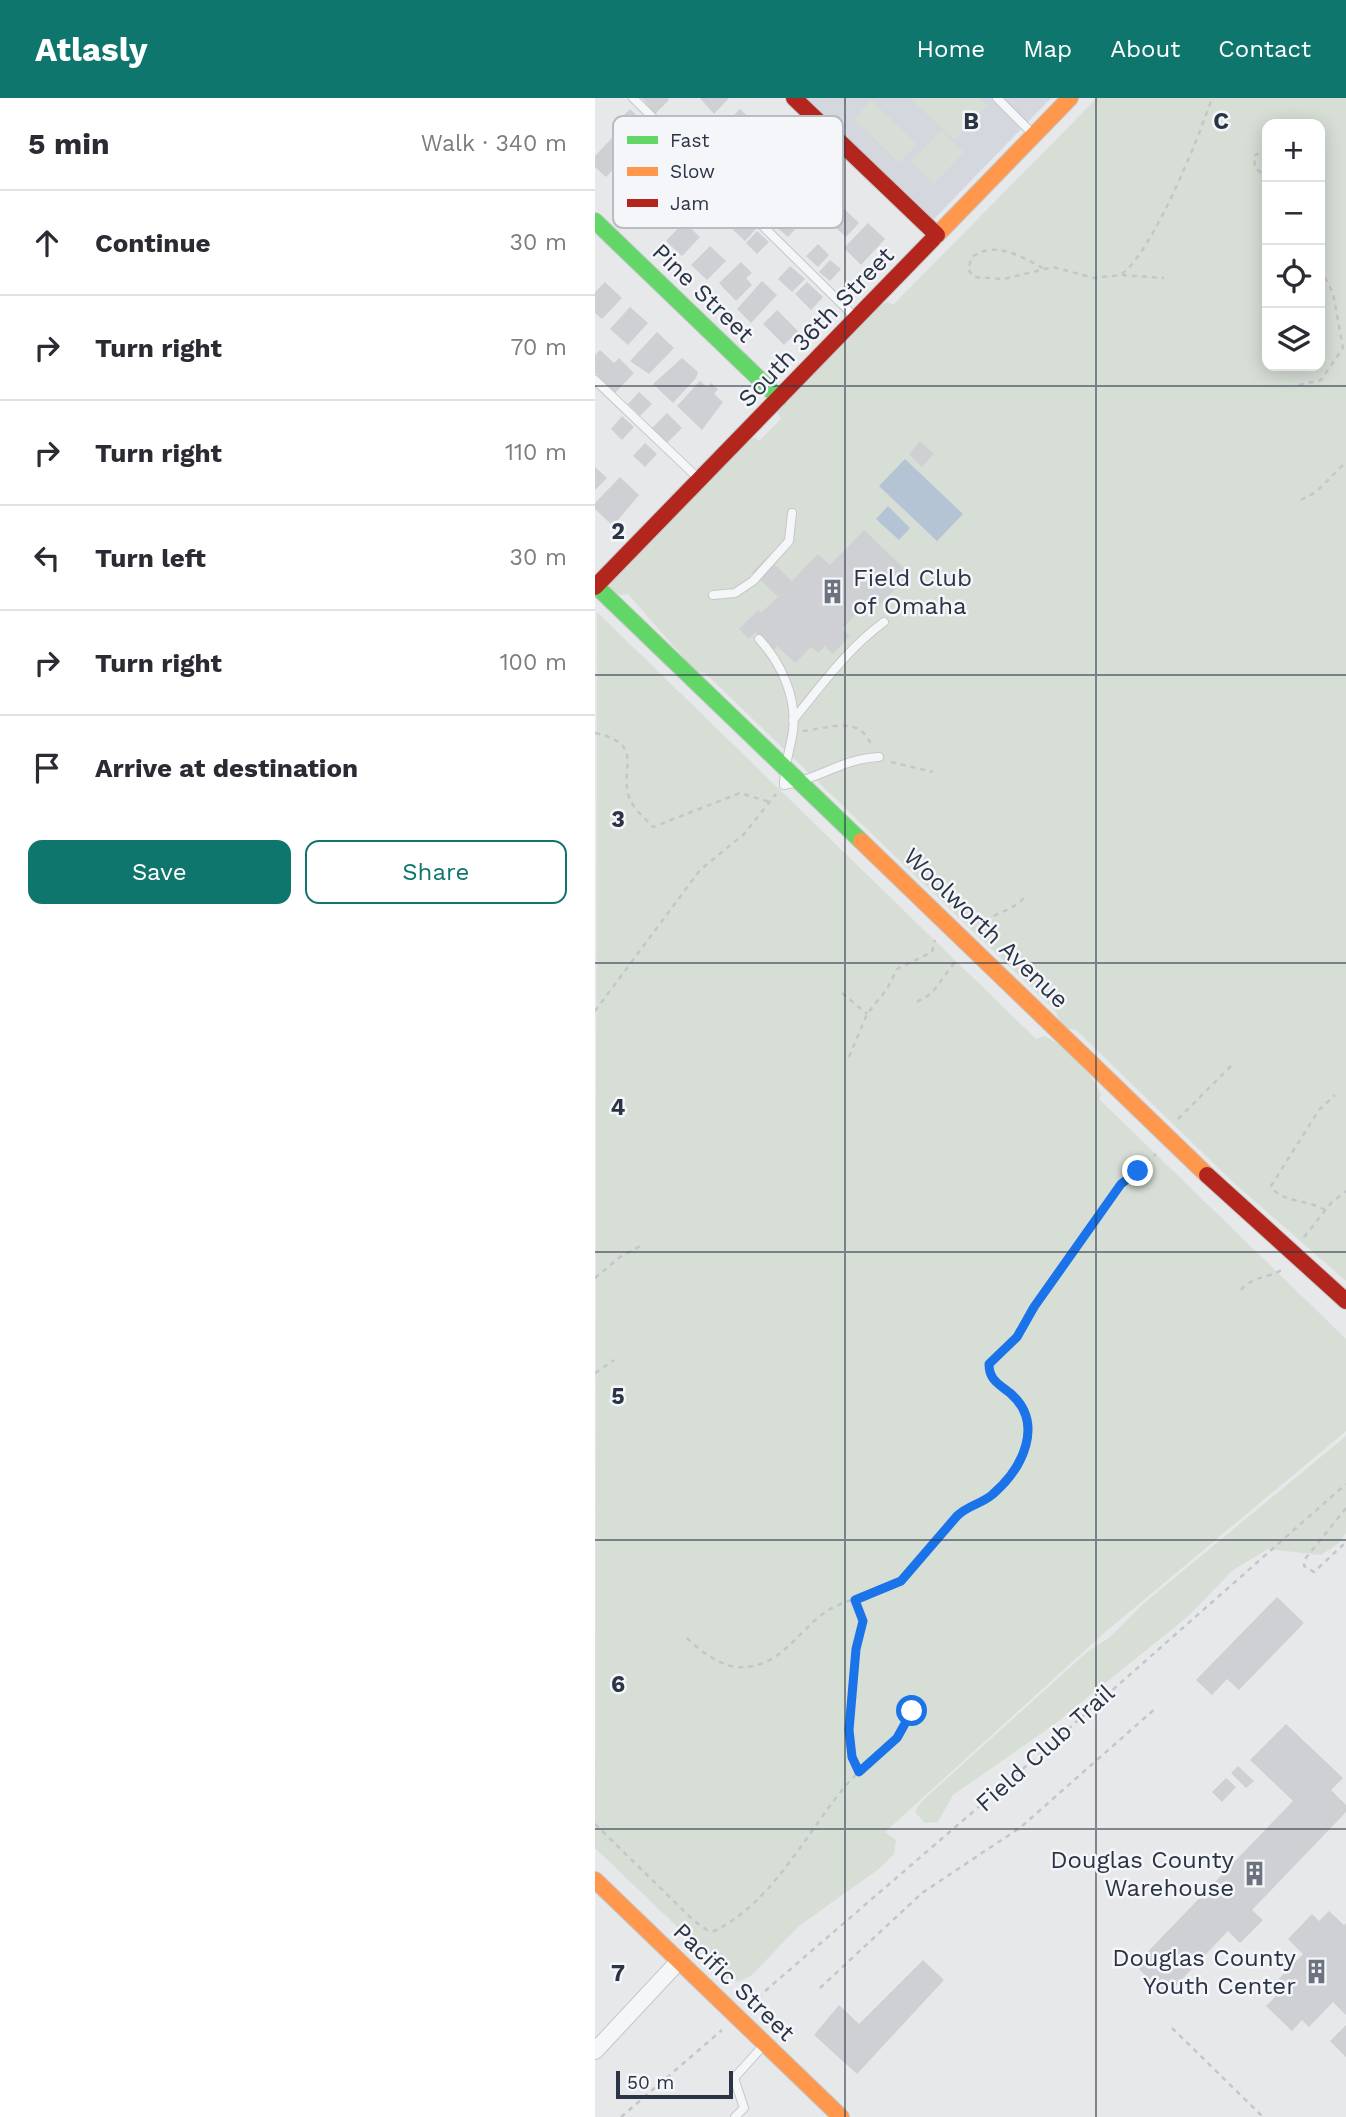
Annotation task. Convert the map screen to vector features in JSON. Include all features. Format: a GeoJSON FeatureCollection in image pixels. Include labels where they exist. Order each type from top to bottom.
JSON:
{"type":"FeatureCollection","features":[{"type":"Feature","properties":{"kind":"street"},"geometry":{"type":"LineString","coordinates":[[794,98],[813,116]]}},
{"type":"Feature","properties":{"kind":"street","name":"South 36th Street"},"geometry":{"type":"LineString","coordinates":[[595,584],[1069,98]]}},
{"type":"Feature","properties":{"kind":"street"},"geometry":{"type":"LineString","coordinates":[[843,145],[937,235]]}},
{"type":"Feature","properties":{"kind":"street","name":"Pine Street"},"geometry":{"type":"LineString","coordinates":[[595,221],[779,398]]}},
{"type":"Feature","properties":{"kind":"street","name":"Woolworth Avenue"},"geometry":{"type":"LineString","coordinates":[[595,584],[803,782],[1163,1143],[1346,1301]]}},
{"type":"Feature","properties":{"kind":"street","name":"Pacific Street"},"geometry":{"type":"LineString","coordinates":[[595,1880],[841,2117]]}},
{"type":"Feature","properties":{"kind":"street"},"geometry":{"type":"LineString","coordinates":[[595,2051],[679,1961]]}},
{"type":"Feature","properties":{"kind":"lane"},"geometry":{"type":"LineString","coordinates":[[633,98],[651,116]]}},
{"type":"Feature","properties":{"kind":"lane"},"geometry":{"type":"LineString","coordinates":[[997,98],[1034,135]]}},
{"type":"Feature","properties":{"kind":"lane"},"geometry":{"type":"LineString","coordinates":[[765,228],[857,318]]}},
{"type":"Feature","properties":{"kind":"lane"},"geometry":{"type":"LineString","coordinates":[[595,380],[699,480]]}},
{"type":"Feature","properties":{"kind":"lane"},"geometry":{"type":"LineString","coordinates":[[712,595],[744,589],[776,558],[792,535],[792,513]]}},
{"type":"Feature","properties":{"kind":"lane"},"geometry":{"type":"LineString","coordinates":[[793,720],[828,677],[870,632],[884,622]]}},
{"type":"Feature","properties":{"kind":"lane"},"geometry":{"type":"LineString","coordinates":[[759,639],[771,652],[784,678],[793,720],[793,732],[784,764],[783,785],[803,782],[842,764],[879,757]]}},
{"type":"Feature","properties":{"kind":"lane"},"geometry":{"type":"LineString","coordinates":[[735,2117],[744,2108],[734,2078],[765,2043]]}},
{"type":"Feature","properties":{"kind":"path"},"geometry":{"type":"LineString","coordinates":[[1121,275],[1133,264],[1155,228],[1202,127],[1212,98]]}},
{"type":"Feature","properties":{"kind":"path"},"geometry":{"type":"LineString","coordinates":[[1262,152],[1254,156],[1255,168],[1262,173]]}},
{"type":"Feature","properties":{"kind":"path"},"geometry":{"type":"LineString","coordinates":[[1044,268],[1011,252],[992,249],[972,257],[968,269],[979,279],[993,280],[1044,268],[1064,269],[1094,278],[1121,275],[1164,278]]}},
{"type":"Feature","properties":{"kind":"path"},"geometry":{"type":"LineString","coordinates":[[1299,385],[1321,380],[1343,348],[1333,293],[1325,278]]}},
{"type":"Feature","properties":{"kind":"path"},"geometry":{"type":"LineString","coordinates":[[1301,499],[1316,492],[1346,463]]}},
{"type":"Feature","properties":{"kind":"path"},"geometry":{"type":"LineString","coordinates":[[793,732],[849,725],[864,733],[879,757],[908,768],[933,772]]}},
{"type":"Feature","properties":{"kind":"path"},"geometry":{"type":"LineString","coordinates":[[595,733],[604,734],[626,751],[629,758],[628,794],[633,805],[653,827],[669,824],[740,793],[770,802]]}},
{"type":"Feature","properties":{"kind":"path"},"geometry":{"type":"LineString","coordinates":[[595,1011],[700,870],[744,834],[783,785]]}},
{"type":"Feature","properties":{"kind":"path"},"geometry":{"type":"LineString","coordinates":[[849,1057],[867,1013],[887,989],[897,969],[932,952],[938,935]]}},
{"type":"Feature","properties":{"kind":"path"},"geometry":{"type":"LineString","coordinates":[[842,993],[867,1013]]}},
{"type":"Feature","properties":{"kind":"path"},"geometry":{"type":"LineString","coordinates":[[687,1637],[709,1656],[745,1668],[782,1653],[824,1613],[901,1581],[965,1508],[992,1496],[1008,1477],[1025,1447],[1029,1417],[1020,1403],[991,1377],[989,1364],[1017,1337],[1034,1307],[1121,1184],[1163,1143],[1182,1115],[1234,1063]]}},
{"type":"Feature","properties":{"kind":"path"},"geometry":{"type":"LineString","coordinates":[[1325,1210],[1279,1194],[1271,1186],[1319,1110],[1335,1095]]}},
{"type":"Feature","properties":{"kind":"path"},"geometry":{"type":"LineString","coordinates":[[1294,1255],[1325,1210],[1346,1191]]}},
{"type":"Feature","properties":{"kind":"path"},"geometry":{"type":"LineString","coordinates":[[595,1278],[620,1257],[642,1245]]}},
{"type":"Feature","properties":{"kind":"path"},"geometry":{"type":"LineString","coordinates":[[1241,1290],[1257,1276],[1274,1275],[1283,1269]]}},
{"type":"Feature","properties":{"kind":"path"},"geometry":{"type":"LineString","coordinates":[[595,1373],[614,1360]]}},
{"type":"Feature","properties":{"kind":"path","name":"Field Club Trail"},"geometry":{"type":"LineString","coordinates":[[743,2011],[1346,1484]]}},
{"type":"Feature","properties":{"kind":"path"},"geometry":{"type":"LineString","coordinates":[[1346,1508],[1305,1559],[1304,1566],[1314,1572],[1346,1542]]}},
{"type":"Feature","properties":{"kind":"path"},"geometry":{"type":"LineString","coordinates":[[855,1600],[863,1621],[856,1649],[849,1730],[852,1757],[859,1772]]}},
{"type":"Feature","properties":{"kind":"path"},"geometry":{"type":"LineString","coordinates":[[820,1988],[922,1893],[1021,1827],[1157,1707]]}},
{"type":"Feature","properties":{"kind":"path"},"geometry":{"type":"LineString","coordinates":[[595,1824],[694,1920],[707,1930],[714,1931],[765,1890],[859,1772],[897,1738],[912,1711]]}},
{"type":"Feature","properties":{"kind":"path"},"geometry":{"type":"LineString","coordinates":[[621,2117],[725,2027]]}},
{"type":"Feature","properties":{"kind":"path"},"geometry":{"type":"LineString","coordinates":[[1172,2028],[1263,2117]]}},
{"type":"Feature","properties":{"kind":"shaded area"},"geometry":{"type":"Polygon","coordinates":[[[806,98],[1051,98],[933,220],[843,134],[843,116],[825,116],[806,98]]]}},
{"type":"Feature","properties":{"kind":"shaded area"},"geometry":{"type":"Polygon","coordinates":[[[910,98],[979,98],[987,105],[954,140],[910,98]]]}},
{"type":"Feature","properties":{"kind":"shaded area"},"geometry":{"type":"Polygon","coordinates":[[[1097,98],[1346,98],[1346,1281],[1235,1184],[1076,1030],[1063,1024],[1056,1011],[705,673],[697,673],[628,594],[620,595],[610,589],[613,568],[743,441],[755,438],[759,441],[781,419],[776,408],[880,305],[888,302],[893,305],[1097,98]]]}},
{"type":"Feature","properties":{"kind":"shaded area"},"geometry":{"type":"Polygon","coordinates":[[[871,100],[917,144],[899,163],[854,119],[871,100]]]}},
{"type":"Feature","properties":{"kind":"shaded area"},"geometry":{"type":"Polygon","coordinates":[[[941,130],[964,152],[934,184],[911,162],[941,130]]]}},
{"type":"Feature","properties":{"kind":"shaded area"},"geometry":{"type":"Polygon","coordinates":[[[597,612],[1036,1039],[1045,1036],[1077,1060],[1091,1076],[1101,1094],[1099,1099],[1346,1339],[1346,1431],[1103,1634],[885,1832],[896,1840],[894,1854],[880,1868],[799,1926],[752,1975],[738,1982],[721,1977],[713,1961],[595,1848],[597,612]]]}},
{"type":"Feature","properties":{"kind":"shaded area"},"geometry":{"type":"Polygon","coordinates":[[[1346,1436],[1346,1533],[1339,1543],[1321,1555],[1268,1549],[1233,1570],[1186,1618],[1052,1726],[953,1795],[938,1822],[925,1823],[915,1812],[922,1801],[1086,1653],[1110,1637],[1143,1604],[1346,1436]]]}},
{"type":"Feature","properties":{"kind":"water"},"geometry":{"type":"Polygon","coordinates":[[[905,459],[963,514],[937,541],[879,486],[905,459]]]}},
{"type":"Feature","properties":{"kind":"water"},"geometry":{"type":"Polygon","coordinates":[[[888,506],[910,528],[899,540],[876,519],[888,506]]]}},
{"type":"Feature","properties":{"kind":"building"},"geometry":{"type":"Polygon","coordinates":[[[642,98],[668,98],[669,100],[655,114],[642,98]]]}},
{"type":"Feature","properties":{"kind":"building"},"geometry":{"type":"Polygon","coordinates":[[[700,98],[729,98],[714,114],[700,98]]]}},
{"type":"Feature","properties":{"kind":"building"},"geometry":{"type":"Polygon","coordinates":[[[630,109],[637,116],[623,116],[630,109]]]}},
{"type":"Feature","properties":{"kind":"building"},"geometry":{"type":"Polygon","coordinates":[[[740,109],[748,116],[733,116],[740,109]]]}},
{"type":"Feature","properties":{"kind":"building"},"geometry":{"type":"Polygon","coordinates":[[[613,137],[613,169],[606,177],[595,167],[595,156],[613,137]]]}},
{"type":"Feature","properties":{"kind":"building"},"geometry":{"type":"Polygon","coordinates":[[[843,208],[859,223],[846,237],[836,228],[843,228],[843,208]]]}},
{"type":"Feature","properties":{"kind":"building"},"geometry":{"type":"Polygon","coordinates":[[[868,223],[885,239],[861,265],[844,248],[868,223]]]}},
{"type":"Feature","properties":{"kind":"building"},"geometry":{"type":"Polygon","coordinates":[[[678,228],[690,228],[700,237],[682,256],[666,241],[678,228]]]}},
{"type":"Feature","properties":{"kind":"building"},"geometry":{"type":"Polygon","coordinates":[[[735,228],[756,229],[745,241],[733,230],[735,228]]]}},
{"type":"Feature","properties":{"kind":"building"},"geometry":{"type":"Polygon","coordinates":[[[777,228],[796,228],[788,237],[777,228]]]}},
{"type":"Feature","properties":{"kind":"building"},"geometry":{"type":"Polygon","coordinates":[[[757,231],[769,242],[757,254],[746,243],[757,231]]]}},
{"type":"Feature","properties":{"kind":"building"},"geometry":{"type":"Polygon","coordinates":[[[818,244],[829,255],[818,267],[806,256],[818,244]]]}},
{"type":"Feature","properties":{"kind":"building"},"geometry":{"type":"Polygon","coordinates":[[[710,246],[726,261],[707,280],[691,265],[710,246]]]}},
{"type":"Feature","properties":{"kind":"building"},"geometry":{"type":"Polygon","coordinates":[[[830,260],[841,269],[830,281],[819,272],[830,260]]]}},
{"type":"Feature","properties":{"kind":"building"},"geometry":{"type":"Polygon","coordinates":[[[741,262],[752,273],[746,278],[752,285],[736,301],[719,283],[741,262]]]}},
{"type":"Feature","properties":{"kind":"building"},"geometry":{"type":"Polygon","coordinates":[[[790,266],[805,279],[792,292],[778,279],[790,266]]]}},
{"type":"Feature","properties":{"kind":"building"},"geometry":{"type":"Polygon","coordinates":[[[762,281],[777,295],[751,323],[737,309],[762,281]]]}},
{"type":"Feature","properties":{"kind":"building"},"geometry":{"type":"Polygon","coordinates":[[[605,282],[622,298],[602,319],[595,313],[595,292],[605,282]]]}},
{"type":"Feature","properties":{"kind":"building"},"geometry":{"type":"Polygon","coordinates":[[[807,282],[823,297],[811,310],[795,294],[807,282]]]}},
{"type":"Feature","properties":{"kind":"building"},"geometry":{"type":"Polygon","coordinates":[[[630,307],[648,323],[628,345],[610,329],[630,307]]]}},
{"type":"Feature","properties":{"kind":"building"},"geometry":{"type":"Polygon","coordinates":[[[777,310],[798,331],[784,345],[763,324],[777,310]]]}},
{"type":"Feature","properties":{"kind":"building"},"geometry":{"type":"Polygon","coordinates":[[[657,332],[674,348],[649,374],[630,361],[657,332]]]}},
{"type":"Feature","properties":{"kind":"building"},"geometry":{"type":"Polygon","coordinates":[[[600,350],[614,363],[619,358],[634,373],[615,393],[595,373],[595,355],[600,350]]]}},
{"type":"Feature","properties":{"kind":"building"},"geometry":{"type":"Polygon","coordinates":[[[682,358],[698,372],[696,378],[673,403],[653,384],[682,358]]]}},
{"type":"Feature","properties":{"kind":"building"},"geometry":{"type":"Polygon","coordinates":[[[700,381],[707,387],[711,383],[718,389],[714,394],[723,402],[702,430],[677,406],[700,381]]]}},
{"type":"Feature","properties":{"kind":"building"},"geometry":{"type":"Polygon","coordinates":[[[639,392],[652,404],[640,416],[628,404],[639,392]]]}},
{"type":"Feature","properties":{"kind":"building"},"geometry":{"type":"Polygon","coordinates":[[[667,413],[682,428],[667,443],[652,428],[667,413]]]}},
{"type":"Feature","properties":{"kind":"building"},"geometry":{"type":"Polygon","coordinates":[[[622,416],[634,427],[622,440],[611,429],[622,416]]]}},
{"type":"Feature","properties":{"kind":"building"},"geometry":{"type":"Polygon","coordinates":[[[920,441],[934,454],[922,467],[909,454],[920,441]]]}},
{"type":"Feature","properties":{"kind":"building"},"geometry":{"type":"Polygon","coordinates":[[[645,443],[657,454],[645,467],[633,456],[645,443]]]}},
{"type":"Feature","properties":{"kind":"building"},"geometry":{"type":"Polygon","coordinates":[[[595,467],[607,478],[595,490],[595,467]]]}},
{"type":"Feature","properties":{"kind":"building"},"geometry":{"type":"Polygon","coordinates":[[[620,477],[639,495],[613,526],[595,509],[595,503],[620,477]]]}},
{"type":"Feature","properties":{"kind":"building","name":"Field Club of Omaha"},"geometry":{"type":"Polygon","coordinates":[[[864,530],[910,574],[877,607],[869,600],[842,629],[850,636],[833,654],[825,646],[818,653],[811,647],[795,663],[777,646],[774,650],[755,632],[749,639],[739,629],[758,610],[761,613],[778,597],[752,572],[767,557],[792,581],[818,554],[830,565],[864,530]]]}},
{"type":"Feature","properties":{"kind":"building"},"geometry":{"type":"Polygon","coordinates":[[[1277,1597],[1304,1623],[1239,1690],[1227,1679],[1212,1695],[1196,1680],[1277,1597]]]}},
{"type":"Feature","properties":{"kind":"building","name":"Douglas County Warehouse"},"geometry":{"type":"Polygon","coordinates":[[[1286,1724],[1343,1778],[1331,1790],[1346,1805],[1346,1812],[1252,1910],[1263,1920],[1240,1943],[1228,1931],[1166,1996],[1135,1965],[1293,1801],[1250,1760],[1286,1724]]]}},
{"type":"Feature","properties":{"kind":"building"},"geometry":{"type":"Polygon","coordinates":[[[1238,1766],[1254,1781],[1246,1788],[1231,1773],[1238,1766]]]}},
{"type":"Feature","properties":{"kind":"building"},"geometry":{"type":"Polygon","coordinates":[[[1226,1778],[1236,1787],[1222,1802],[1212,1792],[1226,1778]]]}},
{"type":"Feature","properties":{"kind":"building","name":"Douglas County Youth Center"},"geometry":{"type":"Polygon","coordinates":[[[1329,1911],[1344,1925],[1346,1923],[1346,2015],[1333,2002],[1309,2027],[1302,2020],[1292,2031],[1266,2006],[1276,1996],[1269,1989],[1303,1954],[1288,1939],[1312,1914],[1319,1921],[1329,1911]]]}},
{"type":"Feature","properties":{"kind":"building"},"geometry":{"type":"Polygon","coordinates":[[[923,1960],[944,1980],[857,2074],[814,2035],[839,2005],[859,2024],[923,1960]]]}},
{"type":"Feature","properties":{"kind":"building","name":"Douglas County Youth Center"},"geometry":{"type":"Polygon","coordinates":[[[1346,2025],[1346,2057],[1330,2041],[1346,2025]]]}},
{"type":"Feature","properties":{"kind":"traffic: fast"},"geometry":{"type":"LineString","coordinates":[[595,221],[779,398]]}},
{"type":"Feature","properties":{"kind":"traffic: fast"},"geometry":{"type":"LineString","coordinates":[[595,585],[861,841]]}},
{"type":"Feature","properties":{"kind":"traffic: slow"},"geometry":{"type":"LineString","coordinates":[[933,239],[1070,98]]}},
{"type":"Feature","properties":{"kind":"traffic: slow"},"geometry":{"type":"LineString","coordinates":[[861,841],[1207,1175]]}},
{"type":"Feature","properties":{"kind":"traffic: slow"},"geometry":{"type":"LineString","coordinates":[[595,1880],[841,2117]]}},
{"type":"Feature","properties":{"kind":"traffic: jam"},"geometry":{"type":"LineString","coordinates":[[794,98],[813,116]]}},
{"type":"Feature","properties":{"kind":"traffic: jam"},"geometry":{"type":"LineString","coordinates":[[843,145],[937,235]]}},
{"type":"Feature","properties":{"kind":"traffic: jam"},"geometry":{"type":"LineString","coordinates":[[595,587],[933,239]]}},
{"type":"Feature","properties":{"kind":"traffic: jam"},"geometry":{"type":"LineString","coordinates":[[1207,1175],[1346,1301]]}},
{"type":"Feature","properties":{"kind":"place","name":"Field Club of Omaha"},"geometry":{"type":"Point","coordinates":[833,592]}},
{"type":"Feature","properties":{"kind":"place","name":"Douglas County Warehouse"},"geometry":{"type":"Point","coordinates":[1254,1874]}},
{"type":"Feature","properties":{"kind":"place","name":"Douglas County Youth Center"},"geometry":{"type":"Point","coordinates":[1316,1972]}},
{"type":"Feature","properties":{"kind":"route"},"geometry":{"type":"LineString","coordinates":[[912,1711],[908,1723],[897,1738],[859,1772],[852,1757],[849,1730],[856,1649],[863,1621],[855,1600],[901,1581],[965,1508],[992,1496],[1008,1477],[1029,1436],[1029,1417],[1026,1409],[991,1377],[989,1364],[1017,1337],[1034,1307],[1087,1236],[1121,1184],[1138,1171]]}}]}
